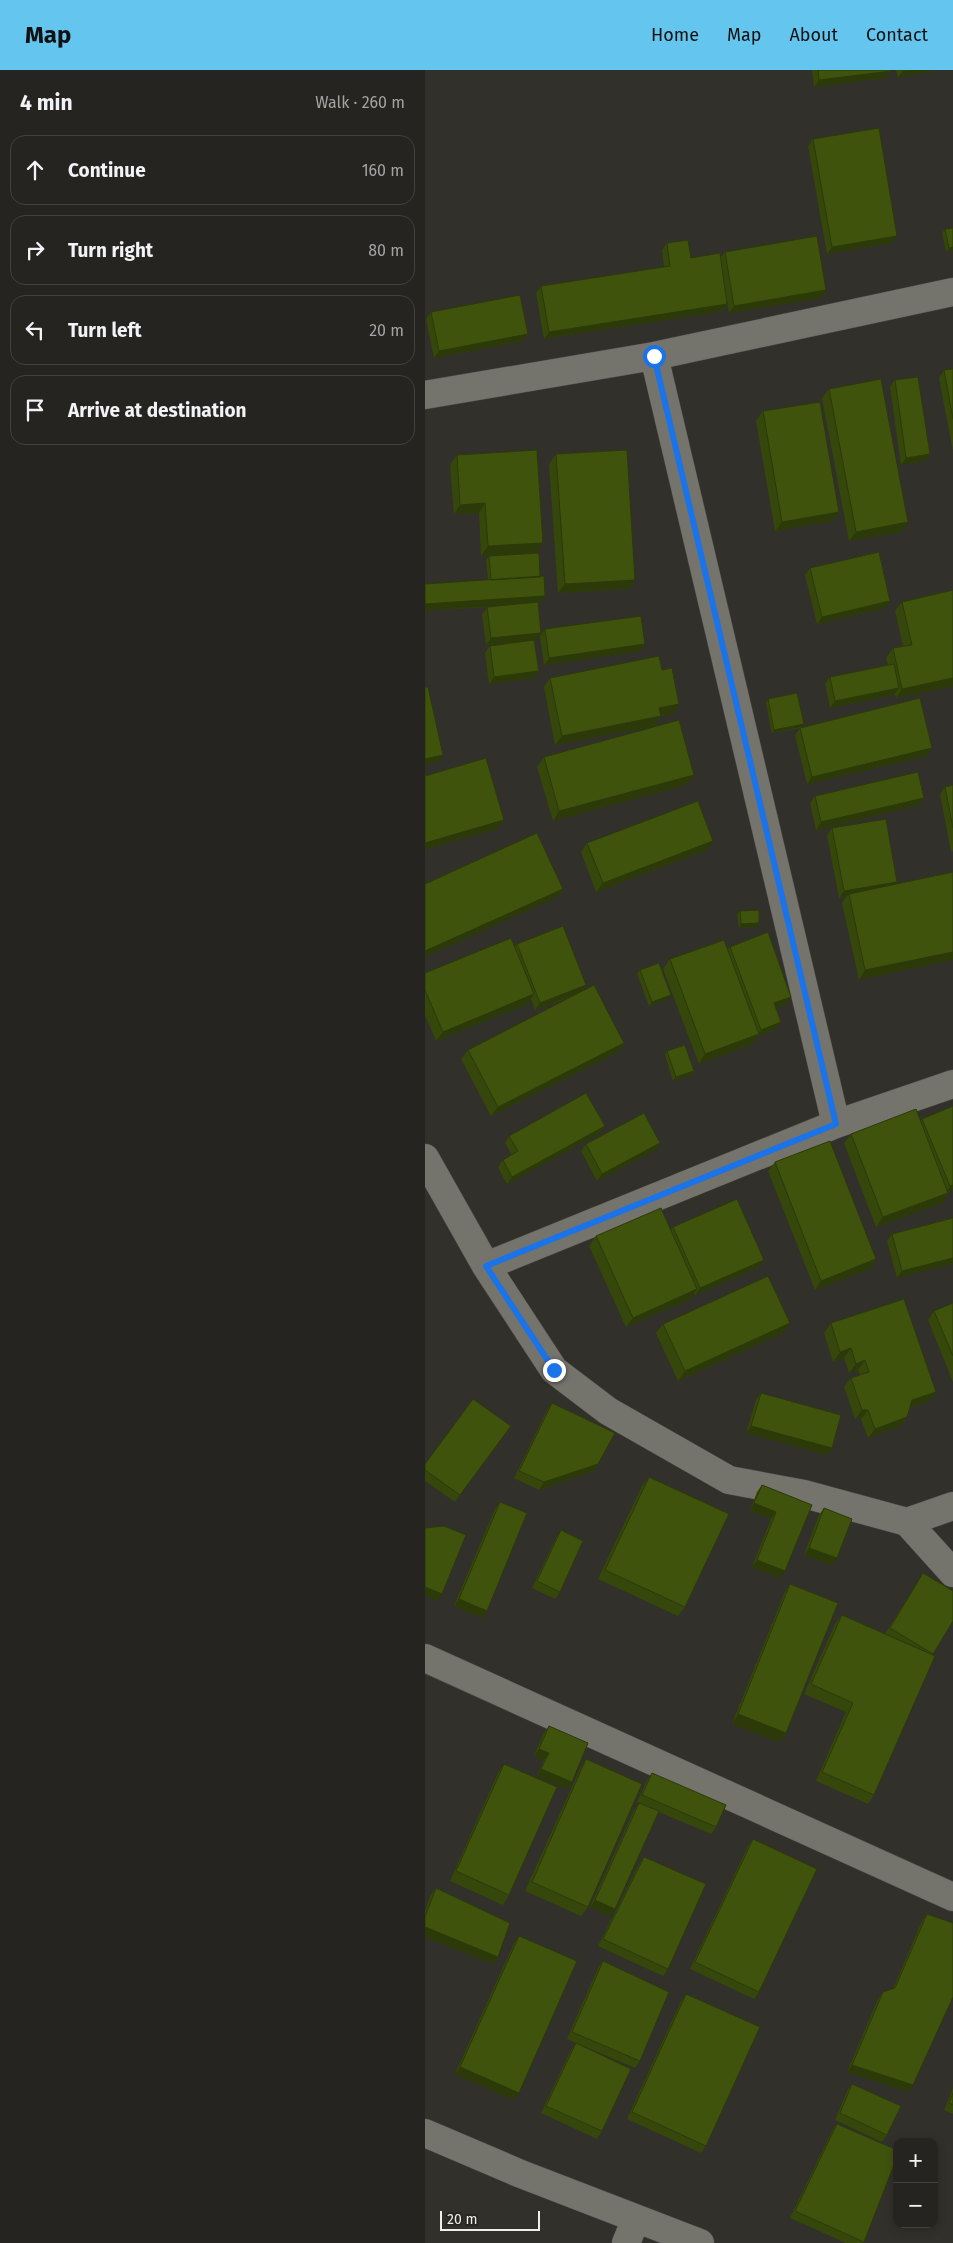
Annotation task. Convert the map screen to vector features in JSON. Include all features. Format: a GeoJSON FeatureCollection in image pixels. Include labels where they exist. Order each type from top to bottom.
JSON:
{"type":"FeatureCollection","features":[{"type":"Feature","properties":{"kind":"street"},"geometry":{"type":"LineString","coordinates":[[425,395],[654,356],[953,292]]}},
{"type":"Feature","properties":{"kind":"street"},"geometry":{"type":"LineString","coordinates":[[654,356],[836,1124]]}},
{"type":"Feature","properties":{"kind":"street"},"geometry":{"type":"LineString","coordinates":[[486,1266],[836,1124],[953,1084]]}},
{"type":"Feature","properties":{"kind":"street"},"geometry":{"type":"LineString","coordinates":[[425,1158],[486,1266],[554,1370],[608,1411],[729,1480],[804,1494],[907,1522],[953,1573]]}},
{"type":"Feature","properties":{"kind":"street"},"geometry":{"type":"LineString","coordinates":[[907,1522],[953,1506]]}},
{"type":"Feature","properties":{"kind":"street"},"geometry":{"type":"LineString","coordinates":[[425,1658],[953,1897]]}},
{"type":"Feature","properties":{"kind":"street"},"geometry":{"type":"LineString","coordinates":[[425,2133],[521,2174],[700,2243]]}},
{"type":"Feature","properties":{"kind":"street"},"geometry":{"type":"LineString","coordinates":[[626,2243],[636,2218]]}},
{"type":"Feature","properties":{"kind":"building"},"geometry":{"type":"Polygon","coordinates":[[[818,70],[891,70],[891,71],[819,80],[818,70]]]}},
{"type":"Feature","properties":{"kind":"building"},"geometry":{"type":"Polygon","coordinates":[[[879,128],[897,236],[832,247],[813,139],[879,128]]]}},
{"type":"Feature","properties":{"kind":"building"},"geometry":{"type":"Polygon","coordinates":[[[953,228],[953,247],[949,248],[945,229],[953,228]]]}},
{"type":"Feature","properties":{"kind":"building"},"geometry":{"type":"Polygon","coordinates":[[[817,236],[826,290],[734,306],[725,252],[817,236]]]}},
{"type":"Feature","properties":{"kind":"building"},"geometry":{"type":"Polygon","coordinates":[[[688,240],[691,258],[720,253],[727,304],[549,332],[541,286],[670,266],[667,243],[688,240]]]}},
{"type":"Feature","properties":{"kind":"building"},"geometry":{"type":"Polygon","coordinates":[[[520,295],[528,334],[439,351],[431,312],[520,295]]]}},
{"type":"Feature","properties":{"kind":"building"},"geometry":{"type":"Polygon","coordinates":[[[953,369],[953,419],[944,370],[953,369]]]}},
{"type":"Feature","properties":{"kind":"building"},"geometry":{"type":"Polygon","coordinates":[[[918,377],[930,454],[906,458],[895,380],[918,377]]]}},
{"type":"Feature","properties":{"kind":"building"},"geometry":{"type":"Polygon","coordinates":[[[881,379],[908,522],[856,532],[829,389],[881,379]]]}},
{"type":"Feature","properties":{"kind":"building"},"geometry":{"type":"Polygon","coordinates":[[[820,402],[839,512],[782,522],[763,411],[820,402]]]}},
{"type":"Feature","properties":{"kind":"building"},"geometry":{"type":"Polygon","coordinates":[[[537,450],[543,543],[488,546],[485,503],[460,505],[457,455],[537,450]]]}},
{"type":"Feature","properties":{"kind":"building"},"geometry":{"type":"Polygon","coordinates":[[[627,450],[635,580],[565,584],[556,454],[627,450]]]}},
{"type":"Feature","properties":{"kind":"building"},"geometry":{"type":"Polygon","coordinates":[[[879,552],[890,601],[822,617],[810,568],[879,552]]]}},
{"type":"Feature","properties":{"kind":"building"},"geometry":{"type":"Polygon","coordinates":[[[539,553],[540,577],[491,580],[489,556],[539,553]]]}},
{"type":"Feature","properties":{"kind":"building"},"geometry":{"type":"Polygon","coordinates":[[[544,576],[545,596],[425,604],[425,584],[544,576]]]}},
{"type":"Feature","properties":{"kind":"building"},"geometry":{"type":"Polygon","coordinates":[[[953,590],[953,678],[902,689],[893,648],[912,645],[902,602],[953,590]]]}},
{"type":"Feature","properties":{"kind":"building"},"geometry":{"type":"Polygon","coordinates":[[[538,602],[541,633],[491,638],[487,607],[538,602]]]}},
{"type":"Feature","properties":{"kind":"building"},"geometry":{"type":"Polygon","coordinates":[[[641,616],[645,644],[549,658],[545,629],[641,616]]]}},
{"type":"Feature","properties":{"kind":"building"},"geometry":{"type":"Polygon","coordinates":[[[534,640],[539,671],[494,677],[490,646],[534,640]]]}},
{"type":"Feature","properties":{"kind":"building"},"geometry":{"type":"Polygon","coordinates":[[[659,656],[662,670],[672,668],[679,704],[659,708],[661,716],[562,736],[550,678],[659,656]]]}},
{"type":"Feature","properties":{"kind":"building"},"geometry":{"type":"Polygon","coordinates":[[[894,664],[899,688],[835,701],[830,677],[894,664]]]}},
{"type":"Feature","properties":{"kind":"building"},"geometry":{"type":"Polygon","coordinates":[[[425,687],[428,687],[443,755],[425,759],[425,687]]]}},
{"type":"Feature","properties":{"kind":"building"},"geometry":{"type":"Polygon","coordinates":[[[797,693],[804,724],[774,730],[768,699],[797,693]]]}},
{"type":"Feature","properties":{"kind":"building"},"geometry":{"type":"Polygon","coordinates":[[[920,698],[932,748],[812,777],[800,728],[920,698]]]}},
{"type":"Feature","properties":{"kind":"building"},"geometry":{"type":"Polygon","coordinates":[[[679,720],[694,775],[559,811],[544,757],[679,720]]]}},
{"type":"Feature","properties":{"kind":"building"},"geometry":{"type":"Polygon","coordinates":[[[486,758],[504,820],[425,843],[425,776],[486,758]]]}},
{"type":"Feature","properties":{"kind":"building"},"geometry":{"type":"Polygon","coordinates":[[[918,772],[924,798],[821,822],[815,796],[918,772]]]}},
{"type":"Feature","properties":{"kind":"building"},"geometry":{"type":"Polygon","coordinates":[[[953,785],[953,828],[945,787],[953,785]]]}},
{"type":"Feature","properties":{"kind":"building"},"geometry":{"type":"Polygon","coordinates":[[[698,801],[713,841],[603,883],[587,843],[698,801]]]}},
{"type":"Feature","properties":{"kind":"building"},"geometry":{"type":"Polygon","coordinates":[[[886,819],[897,882],[844,891],[832,828],[886,819]]]}},
{"type":"Feature","properties":{"kind":"building"},"geometry":{"type":"Polygon","coordinates":[[[537,833],[563,889],[425,951],[425,884],[537,833]]]}},
{"type":"Feature","properties":{"kind":"building"},"geometry":{"type":"Polygon","coordinates":[[[953,872],[953,952],[865,970],[849,894],[953,872]]]}},
{"type":"Feature","properties":{"kind":"building"},"geometry":{"type":"Polygon","coordinates":[[[759,910],[759,923],[741,924],[740,911],[759,910]]]}},
{"type":"Feature","properties":{"kind":"building"},"geometry":{"type":"Polygon","coordinates":[[[563,926],[586,985],[540,1003],[517,944],[563,926]]]}},
{"type":"Feature","properties":{"kind":"building"},"geometry":{"type":"Polygon","coordinates":[[[768,932],[791,997],[774,1003],[781,1022],[761,1030],[730,947],[768,932]]]}},
{"type":"Feature","properties":{"kind":"building"},"geometry":{"type":"Polygon","coordinates":[[[511,938],[534,994],[443,1032],[425,990],[425,973],[511,938]]]}},
{"type":"Feature","properties":{"kind":"building"},"geometry":{"type":"Polygon","coordinates":[[[724,940],[759,1034],[705,1054],[670,959],[724,940]]]}},
{"type":"Feature","properties":{"kind":"building"},"geometry":{"type":"Polygon","coordinates":[[[659,963],[671,995],[652,1002],[640,970],[659,963]]]}},
{"type":"Feature","properties":{"kind":"building"},"geometry":{"type":"Polygon","coordinates":[[[594,985],[624,1043],[498,1107],[468,1050],[594,985]]]}},
{"type":"Feature","properties":{"kind":"building"},"geometry":{"type":"Polygon","coordinates":[[[685,1045],[694,1071],[676,1077],[667,1051],[685,1045]]]}},
{"type":"Feature","properties":{"kind":"building"},"geometry":{"type":"Polygon","coordinates":[[[586,1093],[605,1126],[512,1177],[503,1160],[518,1151],[509,1136],[586,1093]]]}},
{"type":"Feature","properties":{"kind":"building"},"geometry":{"type":"Polygon","coordinates":[[[953,1106],[953,1185],[950,1186],[922,1119],[953,1106]]]}},
{"type":"Feature","properties":{"kind":"building"},"geometry":{"type":"Polygon","coordinates":[[[916,1109],[948,1193],[883,1217],[851,1134],[916,1109]]]}},
{"type":"Feature","properties":{"kind":"building"},"geometry":{"type":"Polygon","coordinates":[[[644,1113],[660,1143],[602,1174],[586,1144],[644,1113]]]}},
{"type":"Feature","properties":{"kind":"building"},"geometry":{"type":"Polygon","coordinates":[[[830,1141],[876,1259],[821,1281],[775,1162],[830,1141]]]}},
{"type":"Feature","properties":{"kind":"building"},"geometry":{"type":"Polygon","coordinates":[[[737,1199],[764,1260],[700,1288],[673,1227],[737,1199]]]}},
{"type":"Feature","properties":{"kind":"building"},"geometry":{"type":"Polygon","coordinates":[[[661,1208],[697,1289],[633,1318],[596,1236],[661,1208]]]}},
{"type":"Feature","properties":{"kind":"building"},"geometry":{"type":"Polygon","coordinates":[[[953,1218],[953,1258],[902,1271],[892,1234],[953,1218]]]}},
{"type":"Feature","properties":{"kind":"building"},"geometry":{"type":"Polygon","coordinates":[[[768,1276],[790,1323],[685,1371],[663,1324],[768,1276]]]}},
{"type":"Feature","properties":{"kind":"building"},"geometry":{"type":"Polygon","coordinates":[[[904,1299],[936,1392],[912,1400],[907,1417],[875,1429],[868,1410],[862,1410],[851,1378],[869,1372],[865,1360],[856,1364],[851,1348],[840,1352],[831,1323],[904,1299]]]}},
{"type":"Feature","properties":{"kind":"building"},"geometry":{"type":"Polygon","coordinates":[[[953,1303],[953,1356],[934,1311],[953,1303]]]}},
{"type":"Feature","properties":{"kind":"building"},"geometry":{"type":"Polygon","coordinates":[[[761,1393],[841,1415],[832,1448],[751,1426],[761,1393]]]}},
{"type":"Feature","properties":{"kind":"building"},"geometry":{"type":"Polygon","coordinates":[[[473,1399],[511,1426],[460,1495],[425,1470],[425,1464],[473,1399]]]}},
{"type":"Feature","properties":{"kind":"building"},"geometry":{"type":"Polygon","coordinates":[[[552,1403],[615,1433],[598,1464],[544,1482],[519,1471],[552,1403]]]}},
{"type":"Feature","properties":{"kind":"building"},"geometry":{"type":"Polygon","coordinates":[[[649,1477],[729,1514],[685,1607],[605,1570],[649,1477]]]}},
{"type":"Feature","properties":{"kind":"building"},"geometry":{"type":"Polygon","coordinates":[[[762,1485],[812,1505],[785,1571],[757,1560],[776,1512],[754,1503],[762,1485]]]}},
{"type":"Feature","properties":{"kind":"building"},"geometry":{"type":"Polygon","coordinates":[[[500,1502],[527,1513],[487,1611],[459,1599],[500,1502]]]}},
{"type":"Feature","properties":{"kind":"building"},"geometry":{"type":"Polygon","coordinates":[[[824,1508],[852,1519],[837,1558],[809,1548],[824,1508]]]}},
{"type":"Feature","properties":{"kind":"building"},"geometry":{"type":"Polygon","coordinates":[[[444,1526],[466,1535],[442,1594],[425,1587],[425,1528],[444,1526]]]}},
{"type":"Feature","properties":{"kind":"building"},"geometry":{"type":"Polygon","coordinates":[[[561,1530],[583,1541],[560,1592],[537,1581],[561,1530]]]}},
{"type":"Feature","properties":{"kind":"building"},"geometry":{"type":"Polygon","coordinates":[[[923,1573],[953,1591],[953,1621],[933,1654],[890,1628],[923,1573]]]}},
{"type":"Feature","properties":{"kind":"building"},"geometry":{"type":"Polygon","coordinates":[[[790,1584],[838,1603],[786,1733],[738,1714],[790,1584]]]}},
{"type":"Feature","properties":{"kind":"building"},"geometry":{"type":"Polygon","coordinates":[[[842,1615],[935,1656],[874,1795],[822,1772],[853,1703],[811,1684],[842,1615]]]}},
{"type":"Feature","properties":{"kind":"building"},"geometry":{"type":"Polygon","coordinates":[[[549,1726],[588,1743],[572,1782],[541,1769],[549,1753],[539,1749],[549,1726]]]}},
{"type":"Feature","properties":{"kind":"building"},"geometry":{"type":"Polygon","coordinates":[[[586,1759],[642,1784],[588,1907],[532,1882],[586,1759]]]}},
{"type":"Feature","properties":{"kind":"building"},"geometry":{"type":"Polygon","coordinates":[[[504,1764],[557,1787],[509,1895],[456,1871],[504,1764]]]}},
{"type":"Feature","properties":{"kind":"building"},"geometry":{"type":"Polygon","coordinates":[[[652,1773],[726,1805],[716,1827],[642,1795],[652,1773]]]}},
{"type":"Feature","properties":{"kind":"building"},"geometry":{"type":"Polygon","coordinates":[[[639,1803],[659,1811],[615,1909],[595,1900],[639,1803]]]}},
{"type":"Feature","properties":{"kind":"building"},"geometry":{"type":"Polygon","coordinates":[[[753,1839],[817,1869],[759,1992],[695,1962],[753,1839]]]}},
{"type":"Feature","properties":{"kind":"building"},"geometry":{"type":"Polygon","coordinates":[[[644,1857],[706,1884],[668,1969],[603,1939],[644,1857]]]}},
{"type":"Feature","properties":{"kind":"building"},"geometry":{"type":"Polygon","coordinates":[[[436,1888],[510,1923],[498,1957],[425,1927],[425,1917],[436,1888]]]}},
{"type":"Feature","properties":{"kind":"building"},"geometry":{"type":"Polygon","coordinates":[[[927,1914],[953,1923],[953,1997],[913,2085],[852,2065],[883,1992],[895,1988],[927,1914]]]}},
{"type":"Feature","properties":{"kind":"building"},"geometry":{"type":"Polygon","coordinates":[[[519,1936],[577,1961],[519,2093],[460,2067],[519,1936]]]}},
{"type":"Feature","properties":{"kind":"building"},"geometry":{"type":"Polygon","coordinates":[[[603,1961],[669,1992],[640,2061],[572,2032],[603,1961]]]}},
{"type":"Feature","properties":{"kind":"building"},"geometry":{"type":"Polygon","coordinates":[[[686,1994],[760,2027],[706,2146],[632,2112],[686,1994]]]}},
{"type":"Feature","properties":{"kind":"building"},"geometry":{"type":"Polygon","coordinates":[[[576,2043],[631,2069],[602,2131],[546,2106],[576,2043]]]}},
{"type":"Feature","properties":{"kind":"building"},"geometry":{"type":"Polygon","coordinates":[[[852,2084],[901,2106],[887,2135],[840,2113],[852,2084]]]}},
{"type":"Feature","properties":{"kind":"building"},"geometry":{"type":"Polygon","coordinates":[[[953,2093],[953,2105],[949,2103],[953,2093]]]}},
{"type":"Feature","properties":{"kind":"building"},"geometry":{"type":"Polygon","coordinates":[[[837,2124],[893,2148],[893,2167],[864,2242],[795,2211],[837,2124]]]}},
{"type":"Feature","properties":{"kind":"route"},"geometry":{"type":"LineString","coordinates":[[554,1370],[486,1266],[836,1124],[654,356]]}}]}
